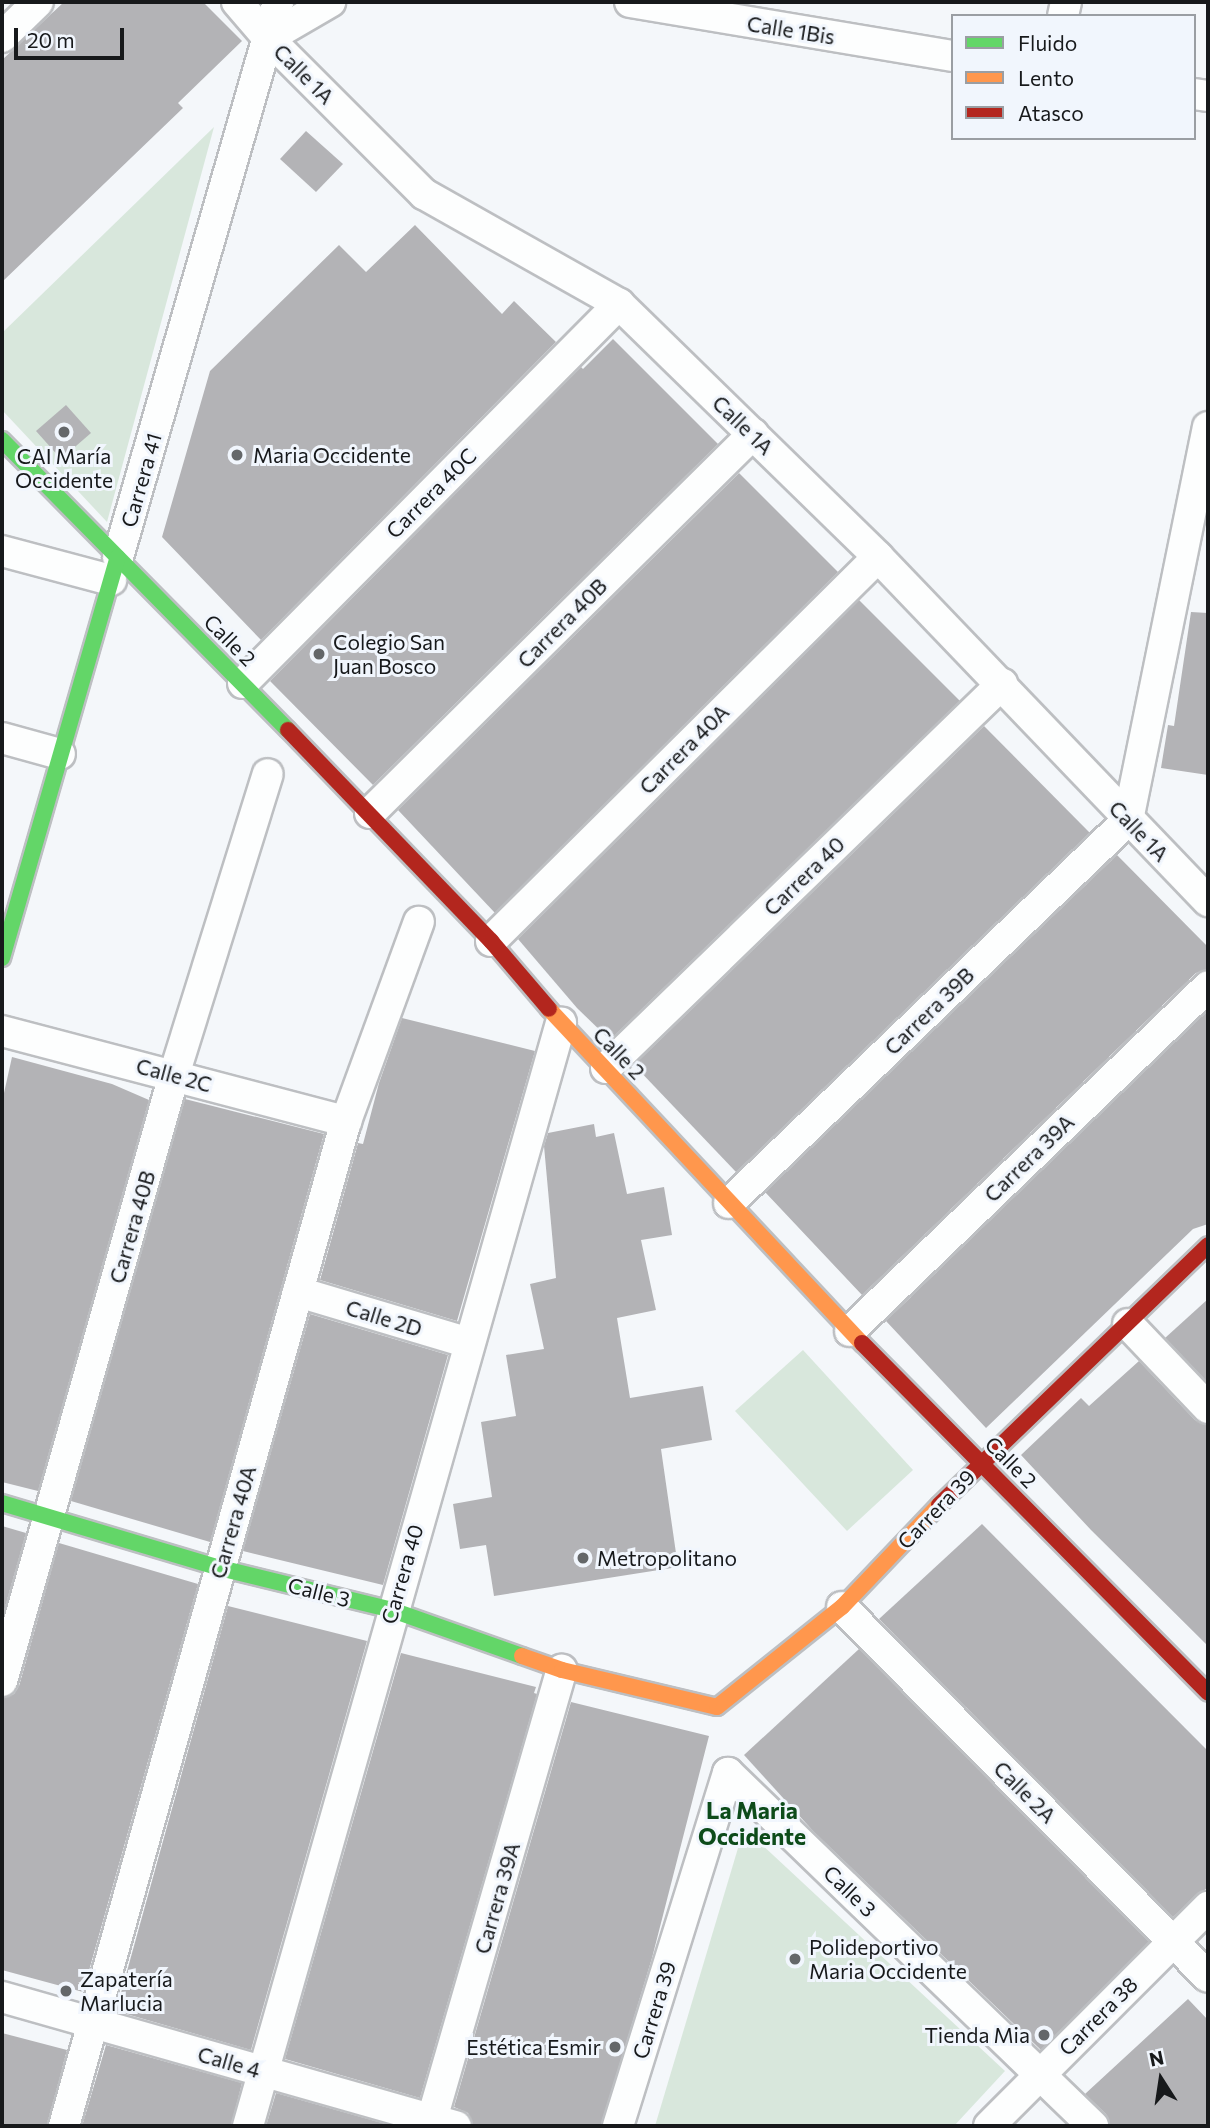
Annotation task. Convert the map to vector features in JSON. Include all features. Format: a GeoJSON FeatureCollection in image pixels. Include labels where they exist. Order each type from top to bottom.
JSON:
{"type":"FeatureCollection","features":[{"type":"Feature","properties":{"kind":"street"},"geometry":{"type":"LineString","coordinates":[[2,37],[38,2]]}},
{"type":"Feature","properties":{"kind":"street","name":"Calle 1A"},"geometry":{"type":"LineString","coordinates":[[237,2],[268,38],[425,194],[619,304],[877,557],[1208,901]]}},
{"type":"Feature","properties":{"kind":"street","name":"Carrera 41"},"geometry":{"type":"LineString","coordinates":[[2,958],[7,918],[60,754],[115,569],[278,2]]}},
{"type":"Feature","properties":{"kind":"street"},"geometry":{"type":"LineString","coordinates":[[268,38],[330,2]]}},
{"type":"Feature","properties":{"kind":"street","name":"Calle 1Bis"},"geometry":{"type":"LineString","coordinates":[[630,2],[714,10],[951,56]]}},
{"type":"Feature","properties":{"kind":"street","name":"Carrera 40C"},"geometry":{"type":"LineString","coordinates":[[243,682],[619,304]]}},
{"type":"Feature","properties":{"kind":"street"},"geometry":{"type":"LineString","coordinates":[[1128,820],[1208,427]]}},
{"type":"Feature","properties":{"kind":"street","name":"Carrera 40B"},"geometry":{"type":"LineString","coordinates":[[370,813],[753,434]]}},
{"type":"Feature","properties":{"kind":"street","name":"Calle 2"},"geometry":{"type":"LineString","coordinates":[[2,440],[115,569],[243,682],[491,940],[561,1023],[850,1331],[1208,1693]]}},
{"type":"Feature","properties":{"kind":"street"},"geometry":{"type":"LineString","coordinates":[[2,551],[115,569]]}},
{"type":"Feature","properties":{"kind":"street","name":"Carrera 40A"},"geometry":{"type":"LineString","coordinates":[[491,940],[877,557]]}},
{"type":"Feature","properties":{"kind":"street","name":"Carrera 40"},"geometry":{"type":"LineString","coordinates":[[606,1068],[1002,684]]}},
{"type":"Feature","properties":{"kind":"street"},"geometry":{"type":"LineString","coordinates":[[2,738],[60,754]]}},
{"type":"Feature","properties":{"kind":"street","name":"Carrera 40B"},"geometry":{"type":"LineString","coordinates":[[2,1681],[174,1075],[268,774]]}},
{"type":"Feature","properties":{"kind":"street","name":"Carrera 39B"},"geometry":{"type":"LineString","coordinates":[[729,1203],[1128,820]]}},
{"type":"Feature","properties":{"kind":"street","name":"Carrera 40A"},"geometry":{"type":"LineString","coordinates":[[64,2126],[346,1121],[419,922]]}},
{"type":"Feature","properties":{"kind":"street","name":"Carrera 39A"},"geometry":{"type":"LineString","coordinates":[[850,1331],[1208,986]]}},
{"type":"Feature","properties":{"kind":"street","name":"Carrera 40"},"geometry":{"type":"LineString","coordinates":[[248,2126],[392,1610],[561,1023]]}},
{"type":"Feature","properties":{"kind":"street","name":"Calle 2C"},"geometry":{"type":"LineString","coordinates":[[2,1031],[346,1121]]}},
{"type":"Feature","properties":{"kind":"street","name":"Carrera 39"},"geometry":{"type":"LineString","coordinates":[[717,1707],[842,1607],[982,1462],[1208,1245]]}},
{"type":"Feature","properties":{"kind":"street","name":"Calle 2D"},"geometry":{"type":"LineString","coordinates":[[298,1292],[469,1343]]}},
{"type":"Feature","properties":{"kind":"street"},"geometry":{"type":"LineString","coordinates":[[1128,1324],[1208,1408]]}},
{"type":"Feature","properties":{"kind":"street","name":"Calle 3"},"geometry":{"type":"LineString","coordinates":[[2,1503],[220,1568],[392,1610],[562,1670],[717,1707]]}},
{"type":"Feature","properties":{"kind":"street","name":"Calle 2A"},"geometry":{"type":"LineString","coordinates":[[842,1607],[1208,1977]]}},
{"type":"Feature","properties":{"kind":"street","name":"Carrera 39A"},"geometry":{"type":"LineString","coordinates":[[440,2124],[562,1670]]}},
{"type":"Feature","properties":{"kind":"street","name":"Calle 3"},"geometry":{"type":"LineString","coordinates":[[728,1773],[1093,2126]]}},
{"type":"Feature","properties":{"kind":"street","name":"Carrera 39"},"geometry":{"type":"LineString","coordinates":[[618,2126],[728,1773]]}},
{"type":"Feature","properties":{"kind":"street","name":"Carrera 38"},"geometry":{"type":"LineString","coordinates":[[989,2126],[1208,1907]]}},
{"type":"Feature","properties":{"kind":"street","name":"Calle 4"},"geometry":{"type":"LineString","coordinates":[[2,1997],[440,2124]]}},
{"type":"Feature","properties":{"kind":"shaded area"},"geometry":{"type":"Polygon","coordinates":[[[214,127],[107,522],[2,410],[2,333],[214,127]]]}},
{"type":"Feature","properties":{"kind":"shaded area"},"geometry":{"type":"Polygon","coordinates":[[[803,1350],[913,1470],[847,1531],[735,1411],[803,1350]]]}},
{"type":"Feature","properties":{"kind":"shaded area","name":"Polideportivo Maria Occidente"},"geometry":{"type":"Polygon","coordinates":[[[744,1828],[1005,2071],[954,2126],[655,2126],[744,1828]]]}},
{"type":"Feature","properties":{"kind":"building"},"geometry":{"type":"Polygon","coordinates":[[[64,2],[203,2],[242,41],[178,103],[183,108],[2,282],[2,60],[64,2]]]}},
{"type":"Feature","properties":{"kind":"building"},"geometry":{"type":"Polygon","coordinates":[[[306,131],[343,164],[316,192],[280,159],[306,131]]]}},
{"type":"Feature","properties":{"kind":"building"},"geometry":{"type":"Polygon","coordinates":[[[415,225],[502,314],[514,301],[556,342],[261,640],[162,537],[210,371],[339,245],[366,272],[415,225]]]}},
{"type":"Feature","properties":{"kind":"building"},"geometry":{"type":"Polygon","coordinates":[[[613,339],[718,444],[373,785],[270,681],[581,367],[583,369],[613,339]]]}},
{"type":"Feature","properties":{"kind":"building","name":"CAI María Occidente"},"geometry":{"type":"Polygon","coordinates":[[[66,405],[91,433],[61,459],[36,431],[66,405]]]}},
{"type":"Feature","properties":{"kind":"building"},"geometry":{"type":"Polygon","coordinates":[[[739,473],[838,572],[495,913],[398,810],[739,473]]]}},
{"type":"Feature","properties":{"kind":"building"},"geometry":{"type":"Polygon","coordinates":[[[859,600],[960,701],[610,1040],[577,1008],[518,939],[859,600]]]}},
{"type":"Feature","properties":{"kind":"building"},"geometry":{"type":"Polygon","coordinates":[[[1191,612],[1208,613],[1208,775],[1161,768],[1168,725],[1174,726],[1191,612]]]}},
{"type":"Feature","properties":{"kind":"building"},"geometry":{"type":"Polygon","coordinates":[[[984,726],[1090,833],[736,1172],[634,1065],[984,726]]]}},
{"type":"Feature","properties":{"kind":"building"},"geometry":{"type":"Polygon","coordinates":[[[1117,855],[1208,947],[1208,969],[1196,973],[862,1295],[765,1192],[1117,855]]]}},
{"type":"Feature","properties":{"kind":"building"},"geometry":{"type":"Polygon","coordinates":[[[1208,1010],[1208,1224],[1193,1229],[986,1428],[886,1321],[1208,1010]]]}},
{"type":"Feature","properties":{"kind":"building"},"geometry":{"type":"Polygon","coordinates":[[[402,1018],[535,1051],[457,1321],[320,1280],[358,1143],[363,1144],[379,1083],[402,1018]]]}},
{"type":"Feature","properties":{"kind":"building"},"geometry":{"type":"Polygon","coordinates":[[[12,1057],[112,1084],[149,1100],[38,1491],[2,1482],[2,1102],[12,1057]]]}},
{"type":"Feature","properties":{"kind":"building"},"geometry":{"type":"Polygon","coordinates":[[[185,1099],[324,1134],[210,1542],[71,1501],[185,1099]]]}},
{"type":"Feature","properties":{"kind":"building"},"geometry":{"type":"Polygon","coordinates":[[[594,1124],[596,1137],[614,1133],[627,1194],[664,1187],[672,1235],[641,1240],[656,1310],[617,1318],[630,1398],[703,1386],[712,1440],[661,1449],[678,1567],[494,1596],[486,1545],[460,1549],[453,1504],[492,1497],[481,1422],[516,1416],[506,1355],[544,1349],[530,1284],[556,1278],[544,1146],[548,1133],[594,1124]]]}},
{"type":"Feature","properties":{"kind":"building"},"geometry":{"type":"Polygon","coordinates":[[[1208,1299],[1208,1383],[1165,1338],[1208,1299]]]}},
{"type":"Feature","properties":{"kind":"building"},"geometry":{"type":"Polygon","coordinates":[[[310,1314],[448,1355],[383,1585],[243,1551],[310,1314]]]}},
{"type":"Feature","properties":{"kind":"building"},"geometry":{"type":"Polygon","coordinates":[[[1139,1361],[1195,1420],[1208,1425],[1208,1646],[1091,1530],[1021,1455],[1081,1398],[1089,1406],[1139,1361]]]}},
{"type":"Feature","properties":{"kind":"building"},"geometry":{"type":"Polygon","coordinates":[[[982,1524],[1208,1751],[1208,1887],[1173,1917],[879,1619],[982,1524]]]}},
{"type":"Feature","properties":{"kind":"building"},"geometry":{"type":"Polygon","coordinates":[[[2,1526],[26,1533],[2,1618],[2,1526]]]}},
{"type":"Feature","properties":{"kind":"building"},"geometry":{"type":"Polygon","coordinates":[[[59,1543],[198,1584],[83,1992],[2,1970],[2,1698],[14,1694],[19,1686],[59,1543]]]}},
{"type":"Feature","properties":{"kind":"building"},"geometry":{"type":"Polygon","coordinates":[[[228,1606],[367,1641],[251,2050],[116,2011],[228,1606]]]}},
{"type":"Feature","properties":{"kind":"building"},"geometry":{"type":"Polygon","coordinates":[[[859,1649],[1149,1942],[1041,2050],[814,1832],[744,1755],[859,1649]]]}},
{"type":"Feature","properties":{"kind":"building"},"geometry":{"type":"Polygon","coordinates":[[[401,1653],[536,1687],[534,1693],[537,1694],[420,2098],[285,2059],[401,1653]]]}},
{"type":"Feature","properties":{"kind":"building"},"geometry":{"type":"Polygon","coordinates":[[[571,1702],[709,1736],[652,1958],[601,2126],[473,2126],[468,2113],[454,2107],[571,1702]]]}},
{"type":"Feature","properties":{"kind":"building"},"geometry":{"type":"Polygon","coordinates":[[[1188,1999],[1208,2020],[1208,2126],[1110,2126],[1106,2114],[1085,2094],[1188,1999]]]}},
{"type":"Feature","properties":{"kind":"building"},"geometry":{"type":"Polygon","coordinates":[[[2,2033],[67,2050],[47,2126],[2,2126],[2,2033]]]}},
{"type":"Feature","properties":{"kind":"building"},"geometry":{"type":"Polygon","coordinates":[[[106,2045],[242,2083],[231,2126],[82,2126],[106,2045]]]}},
{"type":"Feature","properties":{"kind":"building"},"geometry":{"type":"Polygon","coordinates":[[[276,2093],[393,2126],[266,2126],[276,2093]]]}},
{"type":"Feature","properties":{"kind":"traffic: fast"},"geometry":{"type":"LineString","coordinates":[[2,440],[288,730]]}},
{"type":"Feature","properties":{"kind":"traffic: fast"},"geometry":{"type":"LineString","coordinates":[[2,958],[118,557]]}},
{"type":"Feature","properties":{"kind":"traffic: fast"},"geometry":{"type":"LineString","coordinates":[[2,1503],[220,1568],[392,1610],[522,1656]]}},
{"type":"Feature","properties":{"kind":"traffic: slow"},"geometry":{"type":"LineString","coordinates":[[549,1009],[862,1343]]}},
{"type":"Feature","properties":{"kind":"traffic: slow"},"geometry":{"type":"LineString","coordinates":[[522,1656],[562,1670],[717,1707],[842,1607],[939,1505]]}},
{"type":"Feature","properties":{"kind":"traffic: jam"},"geometry":{"type":"LineString","coordinates":[[288,730],[491,941],[549,1009]]}},
{"type":"Feature","properties":{"kind":"traffic: jam"},"geometry":{"type":"LineString","coordinates":[[939,1505],[1208,1245]]}},
{"type":"Feature","properties":{"kind":"traffic: jam"},"geometry":{"type":"LineString","coordinates":[[862,1343],[1208,1693]]}},
{"type":"Feature","properties":{"kind":"place","name":"CAI María Occidente"},"geometry":{"type":"Point","coordinates":[64,432]}},
{"type":"Feature","properties":{"kind":"place","name":"Maria Occidente"},"geometry":{"type":"Point","coordinates":[237,455]}},
{"type":"Feature","properties":{"kind":"place","name":"Colegio San Juan Bosco"},"geometry":{"type":"Point","coordinates":[319,654]}},
{"type":"Feature","properties":{"kind":"place","name":"Metropolitano"},"geometry":{"type":"Point","coordinates":[583,1558]}},
{"type":"Feature","properties":{"kind":"place","name":"Polideportivo Maria Occidente"},"geometry":{"type":"Point","coordinates":[795,1959]}},
{"type":"Feature","properties":{"kind":"place","name":"Zapatería Marlucia"},"geometry":{"type":"Point","coordinates":[66,1991]}},
{"type":"Feature","properties":{"kind":"place","name":"Tienda Mia"},"geometry":{"type":"Point","coordinates":[1044,2035]}},
{"type":"Feature","properties":{"kind":"place","name":"Estética Esmir"},"geometry":{"type":"Point","coordinates":[615,2047]}},
{"type":"Feature","properties":{"kind":"district","name":"La Maria Occidente"},"geometry":{"type":"Point","coordinates":[752,1823]}}]}
